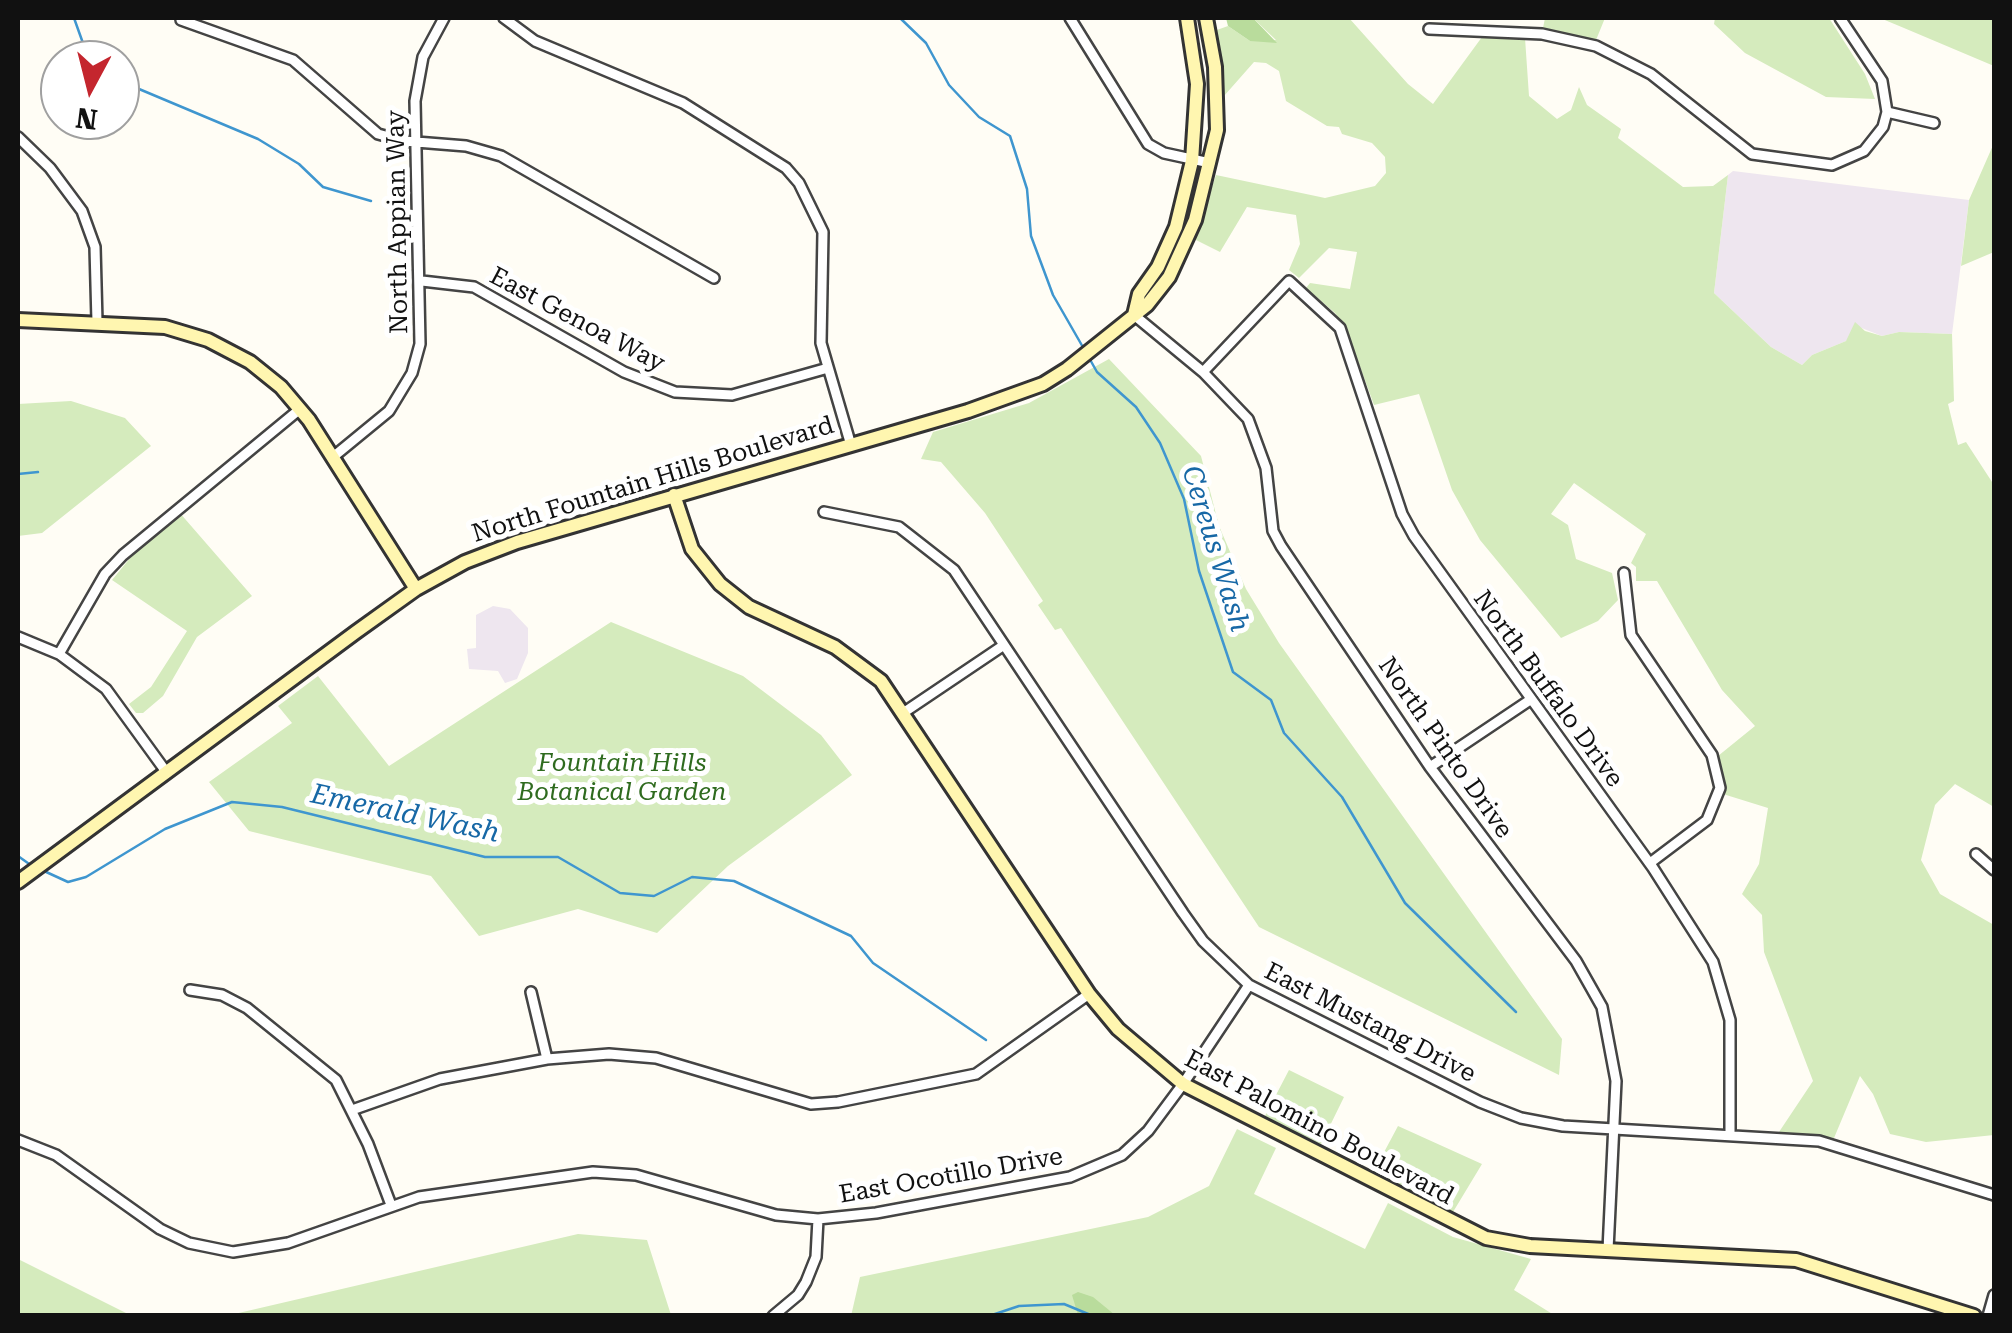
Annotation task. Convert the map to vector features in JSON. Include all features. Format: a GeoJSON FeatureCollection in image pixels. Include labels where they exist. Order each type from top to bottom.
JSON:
{"type":"FeatureCollection","features":[{"type":"Feature","properties":{"kind":"street","name":"North Appian Way"},"geometry":{"type":"LineString","coordinates":[[333,457],[376,426],[406,384],[422,329],[418,80],[444,18]]}},
{"type":"Feature","properties":{"kind":"street"},"geometry":{"type":"LineString","coordinates":[[504,18],[536,41],[683,103],[786,168],[799,182],[824,232],[821,343],[850,442]]}},
{"type":"Feature","properties":{"kind":"street"},"geometry":{"type":"LineString","coordinates":[[1070,18],[1148,144],[1192,161],[1210,163]]}},
{"type":"Feature","properties":{"kind":"street","name":"North Fountain Hills Boulevard"},"geometry":{"type":"LineString","coordinates":[[1134,315],[1139,294],[1158,268],[1176,226],[1192,161],[1197,84],[1187,18]]}},
{"type":"Feature","properties":{"kind":"street","name":"North Fountain Hills Boulevard"},"geometry":{"type":"LineString","coordinates":[[18,882],[416,589],[485,553],[850,442],[968,411],[1043,384],[1134,315],[1169,276],[1195,220],[1210,163],[1218,98],[1206,18]]}},
{"type":"Feature","properties":{"kind":"street"},"geometry":{"type":"LineString","coordinates":[[1429,29],[1542,34],[1596,46],[1651,74],[1736,145],[1764,157],[1844,162],[1874,142],[1887,112],[1882,81],[1841,18]]}},
{"type":"Feature","properties":{"kind":"street"},"geometry":{"type":"LineString","coordinates":[[181,20],[292,60],[367,127],[388,138],[466,146],[500,156],[714,278]]}},
{"type":"Feature","properties":{"kind":"street"},"geometry":{"type":"LineString","coordinates":[[1887,112],[1934,123]]}},
{"type":"Feature","properties":{"kind":"street"},"geometry":{"type":"LineString","coordinates":[[18,137],[50,168],[82,212],[95,247],[98,322]]}},
{"type":"Feature","properties":{"kind":"street","name":"North Buffalo Drive"},"geometry":{"type":"LineString","coordinates":[[1204,372],[1289,281],[1340,328],[1402,514],[1703,942],[1726,998],[1732,1049],[1730,1135]]}},
{"type":"Feature","properties":{"kind":"street","name":"East Genoa Way"},"geometry":{"type":"LineString","coordinates":[[422,282],[474,287],[643,382],[675,392],[732,395],[828,368]]}},
{"type":"Feature","properties":{"kind":"street","name":"North Pinto Drive"},"geometry":{"type":"LineString","coordinates":[[1134,315],[1204,372],[1248,419],[1266,468],[1273,531],[1282,546],[1430,767],[1576,961],[1597,996],[1612,1048],[1614,1130],[1608,1250]]}},
{"type":"Feature","properties":{"kind":"street"},"geometry":{"type":"LineString","coordinates":[[18,320],[156,326],[208,340],[256,366],[300,409],[416,589]]}},
{"type":"Feature","properties":{"kind":"street"},"geometry":{"type":"LineString","coordinates":[[59,654],[105,574],[122,555],[300,409]]}},
{"type":"Feature","properties":{"kind":"street","name":"East Palomino Boulevard"},"geometry":{"type":"LineString","coordinates":[[674,495],[692,549],[720,584],[749,607],[856,660],[881,682],[1089,994],[1118,1030],[1183,1084],[1486,1238],[1608,1250],[1796,1260],[1974,1316]]}},
{"type":"Feature","properties":{"kind":"street","name":"East Mustang Drive"},"geometry":{"type":"LineString","coordinates":[[824,512],[878,520],[920,540],[954,570],[1182,914],[1203,941],[1250,984],[1501,1112],[1542,1124],[1840,1145],[1994,1195]]}},
{"type":"Feature","properties":{"kind":"street"},"geometry":{"type":"LineString","coordinates":[[1624,573],[1630,634],[1712,754],[1720,788],[1706,820],[1650,864]]}},
{"type":"Feature","properties":{"kind":"street"},"geometry":{"type":"LineString","coordinates":[[18,637],[59,654],[106,690],[167,773]]}},
{"type":"Feature","properties":{"kind":"street"},"geometry":{"type":"LineString","coordinates":[[904,713],[1004,645]]}},
{"type":"Feature","properties":{"kind":"street"},"geometry":{"type":"LineString","coordinates":[[1430,767],[1530,700]]}},
{"type":"Feature","properties":{"kind":"street"},"geometry":{"type":"LineString","coordinates":[[1976,854],[1994,870]]}},
{"type":"Feature","properties":{"kind":"street","name":"East Ocotillo Drive"},"geometry":{"type":"LineString","coordinates":[[18,1140],[56,1155],[160,1229],[188,1243],[234,1252],[288,1243],[391,1205],[500,1182],[609,1172],[663,1181],[776,1214],[818,1219],[1032,1184],[1098,1168],[1148,1131],[1250,984]]}},
{"type":"Feature","properties":{"kind":"street"},"geometry":{"type":"LineString","coordinates":[[190,990],[222,996],[276,1028],[336,1080],[391,1205]]}},
{"type":"Feature","properties":{"kind":"street"},"geometry":{"type":"LineString","coordinates":[[531,992],[548,1059]]}},
{"type":"Feature","properties":{"kind":"street"},"geometry":{"type":"LineString","coordinates":[[352,1110],[429,1082],[548,1059],[609,1054],[656,1058],[794,1100],[838,1102],[976,1074],[1089,994]]}},
{"type":"Feature","properties":{"kind":"street"},"geometry":{"type":"LineString","coordinates":[[773,1316],[798,1295],[806,1282],[816,1256],[818,1219]]}},
{"type":"Feature","properties":{"kind":"street"},"geometry":{"type":"LineString","coordinates":[[1988,1316],[1994,1294]]}},
{"type":"Feature","properties":{"kind":"shaded area"},"geometry":{"type":"Polygon","coordinates":[[[1733,171],[1969,200],[1952,334],[1899,332],[1882,336],[1859,327],[1846,341],[1812,355],[1802,365],[1771,347],[1714,293],[1728,175],[1733,171]]]}},
{"type":"Feature","properties":{"kind":"shaded area"},"geometry":{"type":"Polygon","coordinates":[[[493,606],[510,609],[528,628],[528,653],[517,679],[505,683],[498,671],[469,669],[467,649],[476,648],[476,615],[493,606]]]}},
{"type":"Feature","properties":{"kind":"green space"},"geometry":{"type":"Polygon","coordinates":[[[1226,18],[1253,18],[1277,43],[1250,41],[1228,26],[1226,18]]]}},
{"type":"Feature","properties":{"kind":"green space"},"geometry":{"type":"Polygon","coordinates":[[[1253,18],[1349,18],[1408,84],[1433,104],[1482,37],[1525,38],[1529,96],[1557,119],[1571,110],[1579,87],[1587,105],[1621,129],[1618,138],[1683,187],[1713,186],[1728,175],[1714,293],[1771,347],[1802,365],[1812,355],[1846,341],[1855,322],[1865,331],[1882,336],[1899,332],[1952,334],[1954,401],[1948,404],[1958,445],[1966,442],[1994,485],[1994,807],[1955,784],[1935,805],[1921,860],[1940,894],[1994,925],[1994,1135],[1926,1142],[1890,1134],[1873,1094],[1860,1076],[1834,1138],[1779,1132],[1813,1081],[1764,952],[1762,915],[1742,894],[1759,864],[1768,808],[1723,794],[1718,756],[1755,726],[1722,690],[1657,581],[1636,581],[1636,567],[1631,563],[1646,534],[1574,483],[1551,514],[1568,525],[1576,559],[1612,573],[1618,600],[1598,621],[1561,638],[1480,540],[1452,490],[1419,394],[1374,405],[1347,331],[1335,313],[1306,288],[1310,283],[1350,289],[1357,252],[1329,248],[1299,278],[1289,270],[1300,244],[1296,215],[1247,207],[1220,252],[1194,239],[1216,175],[1325,198],[1375,186],[1386,173],[1385,157],[1372,143],[1342,134],[1339,127],[1327,126],[1286,101],[1279,71],[1266,63],[1254,62],[1224,96],[1214,31],[1228,26],[1250,41],[1276,40],[1253,18]]]}},
{"type":"Feature","properties":{"kind":"green space"},"geometry":{"type":"Polygon","coordinates":[[[1545,18],[1605,18],[1596,40],[1543,28],[1545,18]]]}},
{"type":"Feature","properties":{"kind":"green space"},"geometry":{"type":"Polygon","coordinates":[[[1715,18],[1829,18],[1865,74],[1875,99],[1826,97],[1745,53],[1714,24],[1715,18]]]}},
{"type":"Feature","properties":{"kind":"green space"},"geometry":{"type":"Polygon","coordinates":[[[1880,18],[1994,18],[1994,66],[1904,28],[1880,18]]]}},
{"type":"Feature","properties":{"kind":"green space"},"geometry":{"type":"Polygon","coordinates":[[[1994,143],[1994,252],[1961,266],[1969,200],[1994,143]]]}},
{"type":"Feature","properties":{"kind":"green space"},"geometry":{"type":"Polygon","coordinates":[[[1109,359],[1201,456],[1219,526],[1246,589],[1279,643],[1562,1039],[1559,1075],[1259,927],[1061,628],[1055,630],[1038,605],[1043,601],[985,513],[941,462],[921,459],[933,432],[1029,403],[1109,359]]]}},
{"type":"Feature","properties":{"kind":"green space"},"geometry":{"type":"Polygon","coordinates":[[[71,401],[125,418],[151,446],[42,533],[18,536],[18,404],[71,401]]]}},
{"type":"Feature","properties":{"kind":"green space"},"geometry":{"type":"Polygon","coordinates":[[[179,512],[252,596],[197,637],[163,696],[143,713],[136,713],[129,704],[151,687],[187,631],[112,580],[140,546],[179,512]]]}},
{"type":"Feature","properties":{"kind":"green space","name":"Fountain Hills Botanical Garden"},"geometry":{"type":"Polygon","coordinates":[[[611,622],[743,676],[821,735],[852,775],[728,866],[657,933],[578,909],[479,936],[431,876],[249,831],[209,782],[292,723],[278,706],[318,676],[389,766],[611,622]]]}},
{"type":"Feature","properties":{"kind":"green space"},"geometry":{"type":"Polygon","coordinates":[[[1289,1070],[1344,1097],[1321,1144],[1265,1116],[1289,1070]]]}},
{"type":"Feature","properties":{"kind":"green space"},"geometry":{"type":"Polygon","coordinates":[[[1398,1126],[1482,1164],[1453,1212],[1374,1171],[1398,1126]]]}},
{"type":"Feature","properties":{"kind":"green space"},"geometry":{"type":"Polygon","coordinates":[[[1237,1129],[1276,1148],[1254,1194],[1365,1249],[1388,1203],[1453,1237],[1531,1259],[1514,1290],[1554,1315],[1563,1315],[851,1316],[860,1277],[1148,1217],[1209,1186],[1237,1129]]]}},
{"type":"Feature","properties":{"kind":"green space"},"geometry":{"type":"Polygon","coordinates":[[[578,1234],[647,1240],[671,1315],[230,1315],[578,1234]]]}},
{"type":"Feature","properties":{"kind":"green space"},"geometry":{"type":"Polygon","coordinates":[[[18,1259],[130,1315],[18,1315],[18,1259]]]}},
{"type":"Feature","properties":{"kind":"green space"},"geometry":{"type":"Polygon","coordinates":[[[1078,1292],[1093,1297],[1115,1315],[1078,1315],[1072,1295],[1078,1292]]]}},
{"type":"Feature","properties":{"kind":"waterway"},"geometry":{"type":"LineString","coordinates":[[74,18],[82,40]]}},
{"type":"Feature","properties":{"kind":"waterway","name":"Cereus Wash"},"geometry":{"type":"LineString","coordinates":[[900,18],[926,43],[949,85],[979,117],[1010,136],[1027,189],[1031,236],[1053,295],[1084,349]]}},
{"type":"Feature","properties":{"kind":"waterway"},"geometry":{"type":"LineString","coordinates":[[140,89],[258,139],[299,164],[323,187],[371,201]]}},
{"type":"Feature","properties":{"kind":"waterway","name":"Cereus Wash"},"geometry":{"type":"LineString","coordinates":[[1088,356],[1097,372],[1136,407],[1160,443],[1184,499],[1199,571],[1233,672],[1271,700],[1284,733],[1342,797],[1405,903],[1516,1012]]}},
{"type":"Feature","properties":{"kind":"waterway"},"geometry":{"type":"LineString","coordinates":[[18,474],[38,472]]}},
{"type":"Feature","properties":{"kind":"waterway","name":"Emerald Wash"},"geometry":{"type":"LineString","coordinates":[[44,871],[68,882],[86,877],[165,829],[232,802],[282,807],[485,857],[558,857],[620,893],[654,896],[692,877],[734,881],[851,936],[873,963],[986,1040]]}},
{"type":"Feature","properties":{"kind":"waterway","name":"Emerald Wash"},"geometry":{"type":"LineString","coordinates":[[18,856],[32,866]]}},
{"type":"Feature","properties":{"kind":"waterway"},"geometry":{"type":"LineString","coordinates":[[989,1316],[1019,1306],[1064,1304],[1093,1316]]}}]}
